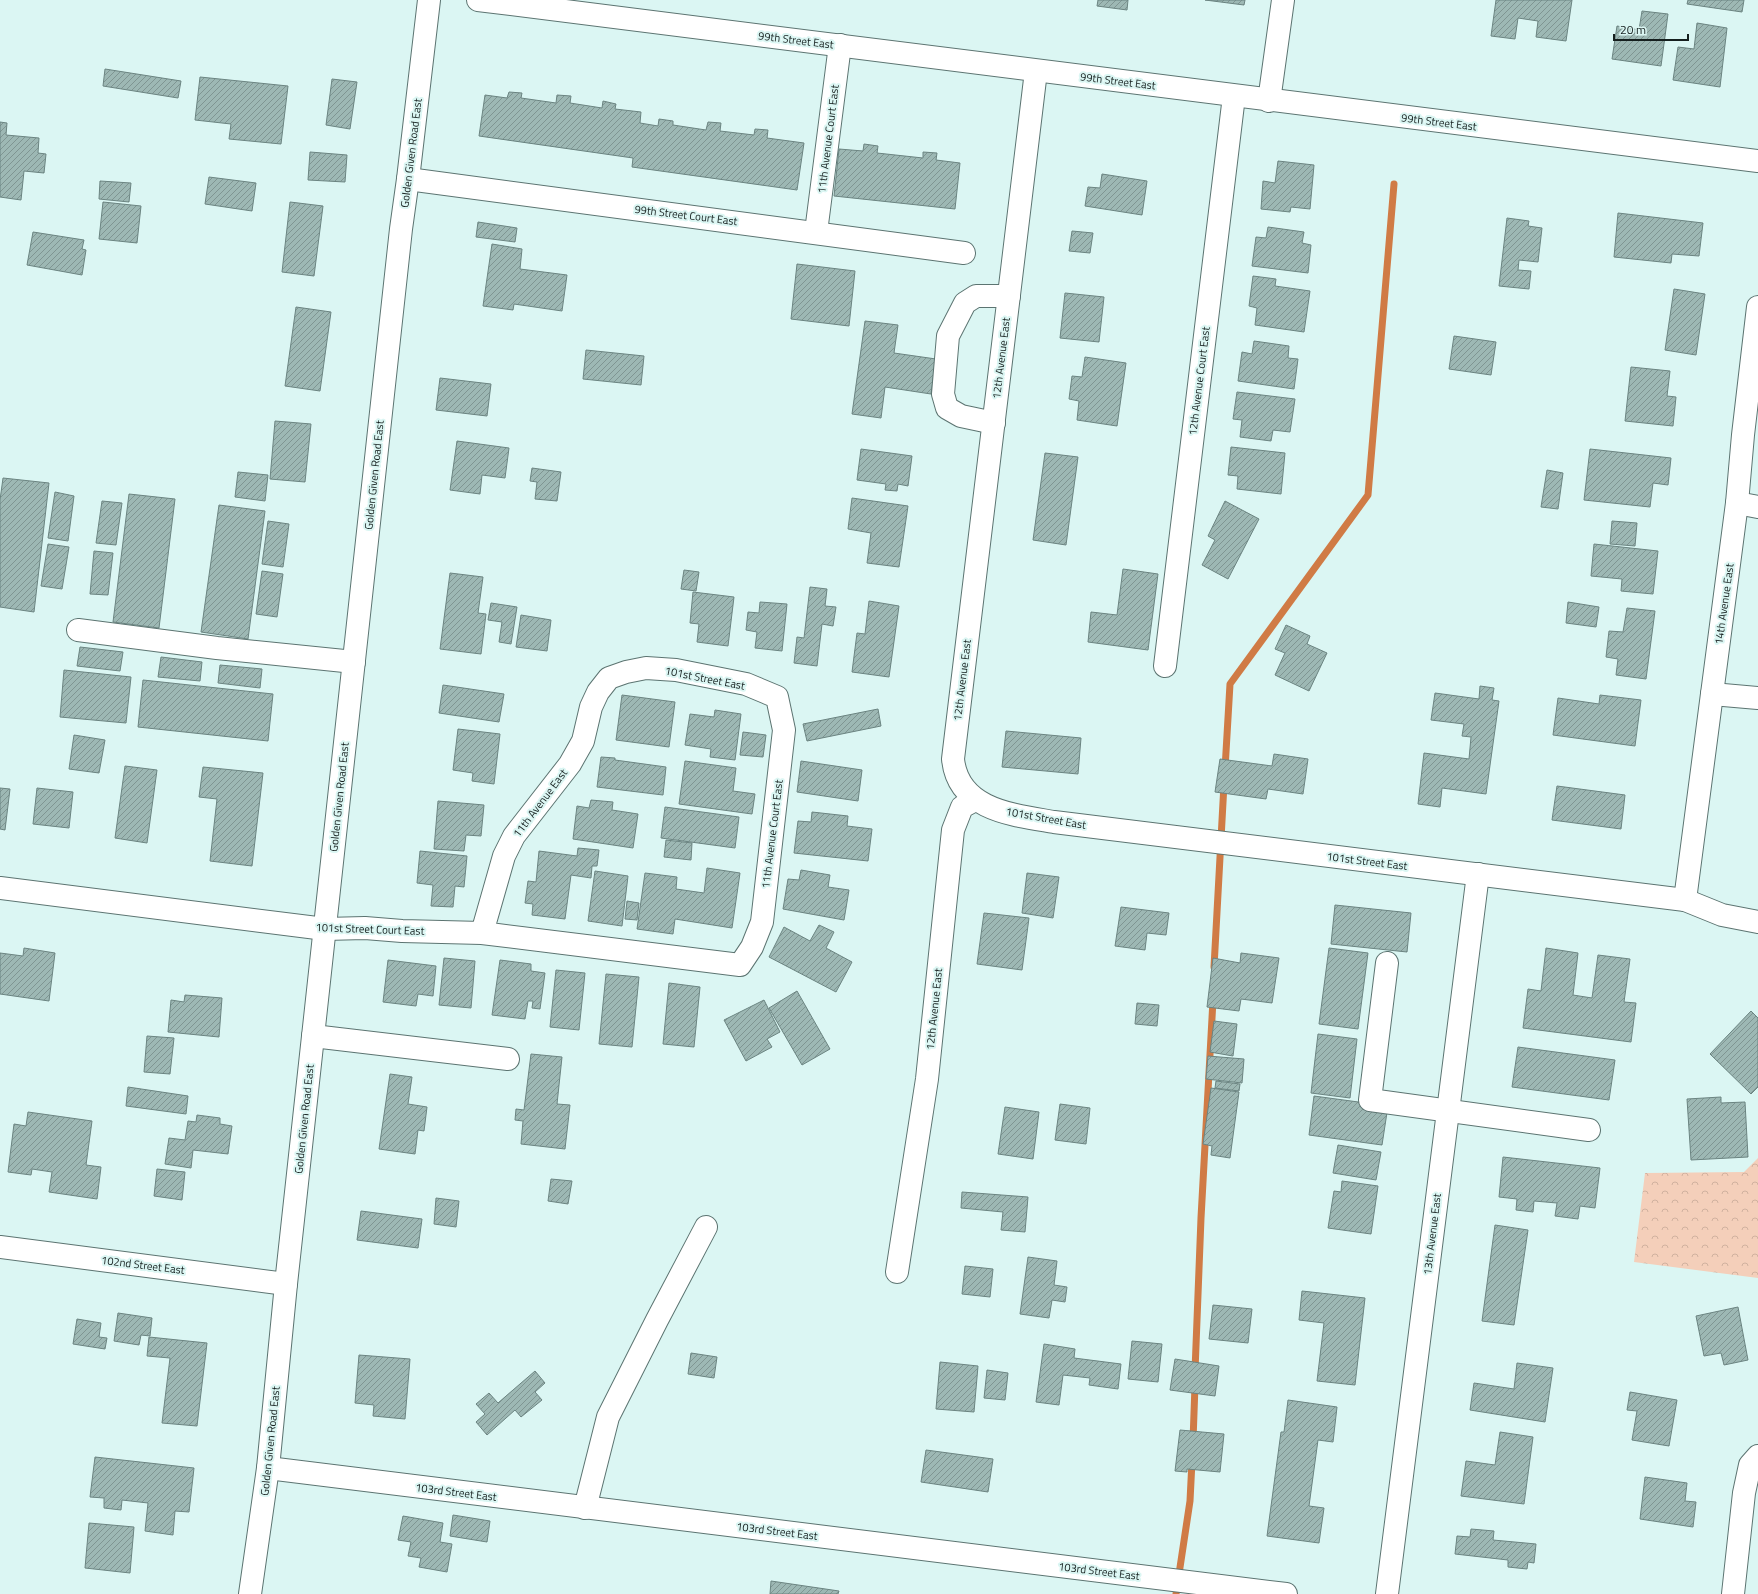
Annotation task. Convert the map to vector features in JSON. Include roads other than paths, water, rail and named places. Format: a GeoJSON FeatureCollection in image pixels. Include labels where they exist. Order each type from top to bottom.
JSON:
{"type":"FeatureCollection","features":[{"type":"Feature","properties":{"kind":"street","name":"Golden Given Road East"},"geometry":{"type":"LineString","coordinates":[[250,1594],[268,1468],[286,1284],[401,229],[429,0]]}},
{"type":"Feature","properties":{"kind":"street","name":"99th Street East"},"geometry":{"type":"LineString","coordinates":[[478,0],[534,3],[1036,71],[1758,161]]}},
{"type":"Feature","properties":{"kind":"street"},"geometry":{"type":"LineString","coordinates":[[1269,100],[1283,0]]}},
{"type":"Feature","properties":{"kind":"street","name":"11th Avenue Court East"},"geometry":{"type":"LineString","coordinates":[[816,232],[840,45]]}},
{"type":"Feature","properties":{"kind":"street","name":"12th Avenue East"},"geometry":{"type":"LineString","coordinates":[[897,1272],[927,1079],[953,830],[962,807],[976,800],[960,783],[954,772],[953,759],[1036,71]]}},
{"type":"Feature","properties":{"kind":"street","name":"12th Avenue Court East"},"geometry":{"type":"LineString","coordinates":[[1165,666],[1234,96]]}},
{"type":"Feature","properties":{"kind":"street","name":"99th Street Court East"},"geometry":{"type":"LineString","coordinates":[[408,179],[816,232],[964,253]]}},
{"type":"Feature","properties":{"kind":"street"},"geometry":{"type":"LineString","coordinates":[[994,423],[961,416],[947,408],[943,394],[948,336],[965,303],[976,296],[1009,296]]}},
{"type":"Feature","properties":{"kind":"street","name":"14th Avenue East"},"geometry":{"type":"LineString","coordinates":[[1685,900],[1712,694],[1748,505],[1743,434],[1758,307]]}},
{"type":"Feature","properties":{"kind":"street"},"geometry":{"type":"LineString","coordinates":[[78,630],[217,648],[354,662]]}},
{"type":"Feature","properties":{"kind":"street","name":"101st Street East"},"geometry":{"type":"LineString","coordinates":[[609,678],[626,672],[646,668],[676,670],[746,684],[777,697]]}},
{"type":"Feature","properties":{"kind":"street","name":"11th Avenue East"},"geometry":{"type":"LineString","coordinates":[[482,933],[504,856],[514,836],[570,764],[583,741],[592,706],[598,692],[609,678]]}},
{"type":"Feature","properties":{"kind":"street"},"geometry":{"type":"LineString","coordinates":[[1712,694],[1758,698]]}},
{"type":"Feature","properties":{"kind":"street","name":"11th Avenue Court East"},"geometry":{"type":"LineString","coordinates":[[740,965],[752,947],[762,922],[784,730],[777,697]]}},
{"type":"Feature","properties":{"kind":"street","name":"101st Street East"},"geometry":{"type":"LineString","coordinates":[[976,800],[993,808],[1016,815],[1054,822],[1685,900],[1722,915],[1758,922]]}},
{"type":"Feature","properties":{"kind":"street","name":"13th Avenue East"},"geometry":{"type":"LineString","coordinates":[[1387,1594],[1478,874]]}},
{"type":"Feature","properties":{"kind":"street","name":"101st Street Court East"},"geometry":{"type":"LineString","coordinates":[[0,888],[325,928],[365,928],[402,931],[482,933],[740,965]]}},
{"type":"Feature","properties":{"kind":"street"},"geometry":{"type":"LineString","coordinates":[[1386,963],[1370,1100],[1589,1130]]}},
{"type":"Feature","properties":{"kind":"street"},"geometry":{"type":"LineString","coordinates":[[313,1036],[508,1059]]}},
{"type":"Feature","properties":{"kind":"street"},"geometry":{"type":"LineString","coordinates":[[585,1508],[608,1417],[706,1227]]}},
{"type":"Feature","properties":{"kind":"street","name":"102nd Street East"},"geometry":{"type":"LineString","coordinates":[[0,1246],[286,1284]]}},
{"type":"Feature","properties":{"kind":"street"},"geometry":{"type":"LineString","coordinates":[[1733,1594],[1744,1492],[1750,1465],[1758,1456]]}},
{"type":"Feature","properties":{"kind":"street","name":"103rd Street East"},"geometry":{"type":"LineString","coordinates":[[268,1468],[1286,1594]]}},
{"type":"Feature","properties":{"kind":"waterway"},"geometry":{"type":"LineString","coordinates":[[1225,769],[1230,684],[1368,495],[1394,184]]}},
{"type":"Feature","properties":{"kind":"waterway"},"geometry":{"type":"LineString","coordinates":[[1214,967],[1224,784]]}},
{"type":"Feature","properties":{"kind":"waterway"},"geometry":{"type":"LineString","coordinates":[[1195,1371],[1201,1218],[1213,1000]]}},
{"type":"Feature","properties":{"kind":"waterway"},"geometry":{"type":"LineString","coordinates":[[1193,1441],[1195,1385]]}},
{"type":"Feature","properties":{"kind":"waterway"},"geometry":{"type":"LineString","coordinates":[[1176,1594],[1190,1501],[1192,1461]]}}]}
